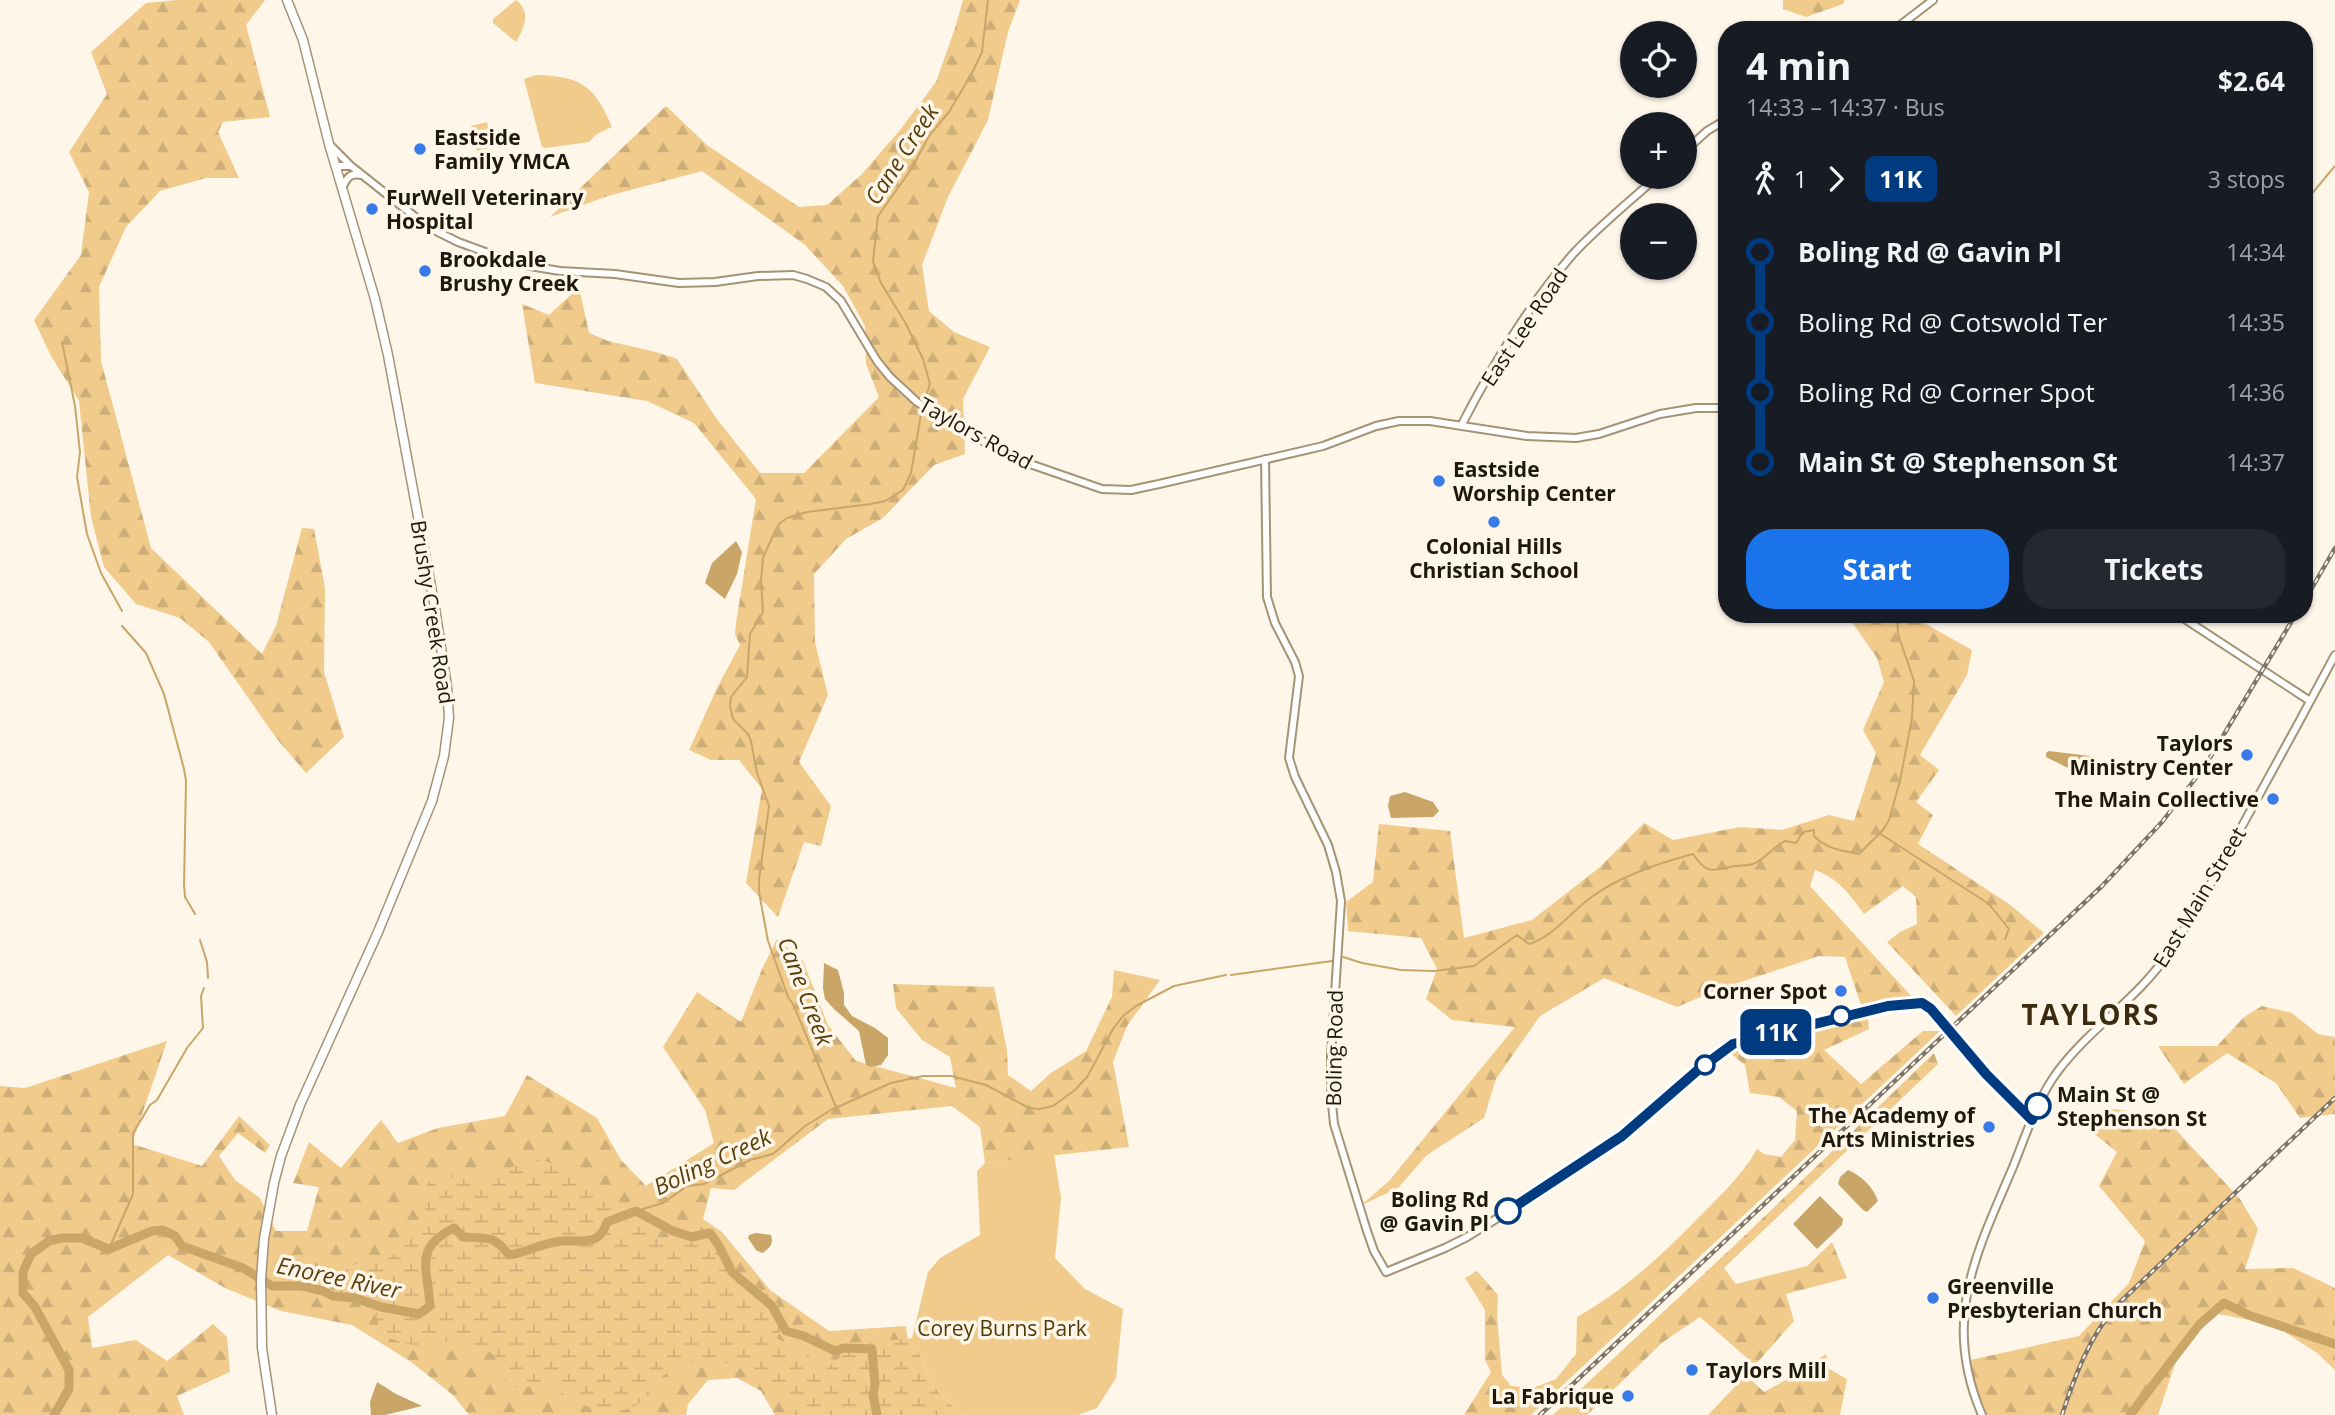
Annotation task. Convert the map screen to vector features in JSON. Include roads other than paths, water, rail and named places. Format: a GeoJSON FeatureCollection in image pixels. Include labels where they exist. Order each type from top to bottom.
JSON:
{"type":"FeatureCollection","features":[{"type":"Feature","properties":{"kind":"main road","name":"Brushy Creek Road"},"geometry":{"type":"LineString","coordinates":[[272,1415],[263,1363],[261,1307],[264,1240],[281,1156],[300,1105],[436,789],[448,732],[449,707],[399,411],[378,311],[329,144],[303,40],[287,0]]}},
{"type":"Feature","properties":{"kind":"street"},"geometry":{"type":"LineString","coordinates":[[1906,21],[1933,0]]}},
{"type":"Feature","properties":{"kind":"street"},"geometry":{"type":"LineString","coordinates":[[1697,140],[1718,124]]}},
{"type":"Feature","properties":{"kind":"street","name":"Taylors Road"},"geometry":{"type":"LineString","coordinates":[[329,144],[402,208],[435,231],[486,253],[529,267],[615,274],[679,283],[715,282],[758,276],[793,275],[807,279],[826,288],[841,301],[877,361],[917,402],[1020,461],[1102,489],[1131,490],[1323,446],[1392,422],[1416,420],[1527,436],[1576,438],[1599,434],[1673,411],[1718,408]]}},
{"type":"Feature","properties":{"kind":"street"},"geometry":{"type":"LineString","coordinates":[[336,166],[351,166]]}},
{"type":"Feature","properties":{"kind":"street"},"geometry":{"type":"LineString","coordinates":[[342,188],[347,177],[353,174],[362,175]]}},
{"type":"Feature","properties":{"kind":"street","name":"East Lee Road"},"geometry":{"type":"LineString","coordinates":[[1461,426],[1546,287],[1589,238],[1644,189]]}},
{"type":"Feature","properties":{"kind":"street","name":"Boling Road"},"geometry":{"type":"LineString","coordinates":[[1265,459],[1267,597],[1275,623],[1295,662],[1299,676],[1289,758],[1295,777],[1328,845],[1336,872],[1340,901],[1331,1055],[1334,1125],[1367,1231],[1385,1272],[1467,1237],[1554,1183],[1634,1127],[1698,1070]]}},
{"type":"Feature","properties":{"kind":"street"},"geometry":{"type":"LineString","coordinates":[[2191,623],[2310,701]]}},
{"type":"Feature","properties":{"kind":"street","name":"East Main Street"},"geometry":{"type":"LineString","coordinates":[[1982,1415],[1973,1390],[1965,1351],[1964,1312],[1967,1289],[1976,1255],[2044,1092],[2067,1059],[2129,1000],[2170,952],[2196,910],[2335,655]]}},
{"type":"Feature","properties":{"kind":"waterway","name":"Cane Creek"},"geometry":{"type":"LineString","coordinates":[[924,403],[930,384],[923,359],[881,283],[873,262],[878,216],[912,168],[929,136],[949,112],[972,73],[982,52],[988,0]]}},
{"type":"Feature","properties":{"kind":"waterway","name":"Boling Creek"},"geometry":{"type":"LineString","coordinates":[[2313,192],[2335,166]]}},
{"type":"Feature","properties":{"kind":"waterway"},"geometry":{"type":"LineString","coordinates":[[62,342],[75,406],[80,452],[77,477],[87,534],[101,573],[122,611]]}},
{"type":"Feature","properties":{"kind":"waterway","name":"Cane Creek"},"geometry":{"type":"LineString","coordinates":[[836,1107],[788,997],[768,941],[759,880],[769,806],[757,773],[751,741],[748,734],[733,719],[731,697],[747,677],[750,634],[763,612],[763,558],[780,523],[807,512],[885,501],[903,490],[911,473],[922,408]]}},
{"type":"Feature","properties":{"kind":"waterway","name":"Boling Creek"},"geometry":{"type":"LineString","coordinates":[[1343,957],[1401,970],[1434,971],[1474,966],[1517,935],[1529,944],[1547,935],[1585,902],[1616,882],[1641,870],[1693,854],[1701,864],[1713,870],[1750,865],[1785,841],[1796,843],[1803,832],[1814,830],[1814,836],[1824,844],[1859,854],[1883,830],[1889,820],[1900,781],[1912,718],[1914,681],[1898,634],[1897,623]]}},
{"type":"Feature","properties":{"kind":"waterway"},"geometry":{"type":"LineString","coordinates":[[122,626],[146,653],[164,694],[184,769],[184,885],[185,897],[195,914]]}},
{"type":"Feature","properties":{"kind":"waterway"},"geometry":{"type":"LineString","coordinates":[[1879,833],[1989,904],[2009,929],[2005,939]]}},
{"type":"Feature","properties":{"kind":"waterway"},"geometry":{"type":"LineString","coordinates":[[200,940],[207,962],[208,978]]}},
{"type":"Feature","properties":{"kind":"waterway","name":"Boling Creek"},"geometry":{"type":"LineString","coordinates":[[1231,975],[1332,961]]}},
{"type":"Feature","properties":{"kind":"waterway","name":"Boling Creek"},"geometry":{"type":"LineString","coordinates":[[636,1211],[663,1203],[687,1186],[704,1184],[750,1160],[773,1154],[805,1126],[831,1110],[891,1083],[923,1076],[951,1076],[986,1085],[1029,1108],[1053,1106],[1075,1090],[1087,1077],[1113,1029],[1123,1016],[1136,1006],[1174,986],[1226,975]]}},
{"type":"Feature","properties":{"kind":"waterway"},"geometry":{"type":"LineString","coordinates":[[109,1249],[133,1194],[133,1133],[150,1105],[157,1100],[187,1048],[203,1028],[201,996],[204,988]]}},
{"type":"Feature","properties":{"kind":"waterway","name":"Enoree River"},"geometry":{"type":"LineString","coordinates":[[54,1415],[69,1389],[69,1370],[35,1307],[23,1293],[23,1272],[31,1254],[49,1241],[82,1238],[109,1249],[152,1231],[163,1230],[175,1236],[182,1246],[243,1268],[272,1286],[302,1286],[333,1296],[355,1298],[381,1307],[419,1314],[430,1306],[426,1270],[428,1251],[433,1243],[454,1228],[463,1237],[494,1241],[509,1255],[555,1242],[594,1239],[599,1236],[607,1222],[636,1211],[673,1231],[692,1237],[710,1233],[732,1272],[772,1306],[786,1331],[804,1336],[835,1351],[844,1348],[872,1349],[875,1384],[873,1395],[877,1415]]}},
{"type":"Feature","properties":{"kind":"waterway","name":"Enoree River"},"geometry":{"type":"LineString","coordinates":[[2130,1415],[2199,1325],[2224,1303],[2251,1316],[2335,1344]]}},
{"type":"Feature","properties":{"kind":"railway"},"geometry":{"type":"LineString","coordinates":[[2313,586],[2335,548]]}},
{"type":"Feature","properties":{"kind":"railway"},"geometry":{"type":"LineString","coordinates":[[1540,1415],[2102,886],[2162,822],[2205,766],[2291,623]]}},
{"type":"Feature","properties":{"kind":"railway"},"geometry":{"type":"LineString","coordinates":[[2062,1415],[2084,1358],[2098,1331],[2116,1306],[2335,1098]]}},
{"type":"Feature","properties":{"kind":"place","name":"Eastside Family YMCA"},"geometry":{"type":"Point","coordinates":[420,149]}},
{"type":"Feature","properties":{"kind":"place","name":"FurWell Veterinary Hospital"},"geometry":{"type":"Point","coordinates":[372,209]}},
{"type":"Feature","properties":{"kind":"place","name":"Brookdale Brushy Creek"},"geometry":{"type":"Point","coordinates":[425,271]}},
{"type":"Feature","properties":{"kind":"place","name":"Eastside Worship Center"},"geometry":{"type":"Point","coordinates":[1439,481]}},
{"type":"Feature","properties":{"kind":"place","name":"Colonial Hills Christian School"},"geometry":{"type":"Point","coordinates":[1494,522]}},
{"type":"Feature","properties":{"kind":"place","name":"Taylors Ministry Center"},"geometry":{"type":"Point","coordinates":[2247,755]}},
{"type":"Feature","properties":{"kind":"place","name":"The Main Collective"},"geometry":{"type":"Point","coordinates":[2273,799]}},
{"type":"Feature","properties":{"kind":"place","name":"Corner Spot"},"geometry":{"type":"Point","coordinates":[1841,991]}},
{"type":"Feature","properties":{"kind":"place","name":"Main St @ Stephenson St"},"geometry":{"type":"Point","coordinates":[2038,1106]}},
{"type":"Feature","properties":{"kind":"place","name":"The Academy of Arts Ministries"},"geometry":{"type":"Point","coordinates":[1989,1127]}},
{"type":"Feature","properties":{"kind":"place","name":"Boling Rd @ Gavin Pl"},"geometry":{"type":"Point","coordinates":[1508,1211]}},
{"type":"Feature","properties":{"kind":"place","name":"Greenville Presbyterian Church"},"geometry":{"type":"Point","coordinates":[1933,1298]}},
{"type":"Feature","properties":{"kind":"place","name":"Taylors Mill"},"geometry":{"type":"Point","coordinates":[1692,1370]}},
{"type":"Feature","properties":{"kind":"place","name":"La Fabrique"},"geometry":{"type":"Point","coordinates":[1628,1396]}},
{"type":"Feature","properties":{"kind":"district","name":"TAYLORS"},"geometry":{"type":"Point","coordinates":[2091,1014]}},
{"type":"Feature","properties":{"kind":"park label","name":"Corey Burns Park"},"geometry":{"type":"Point","coordinates":[1002,1328]}}]}
